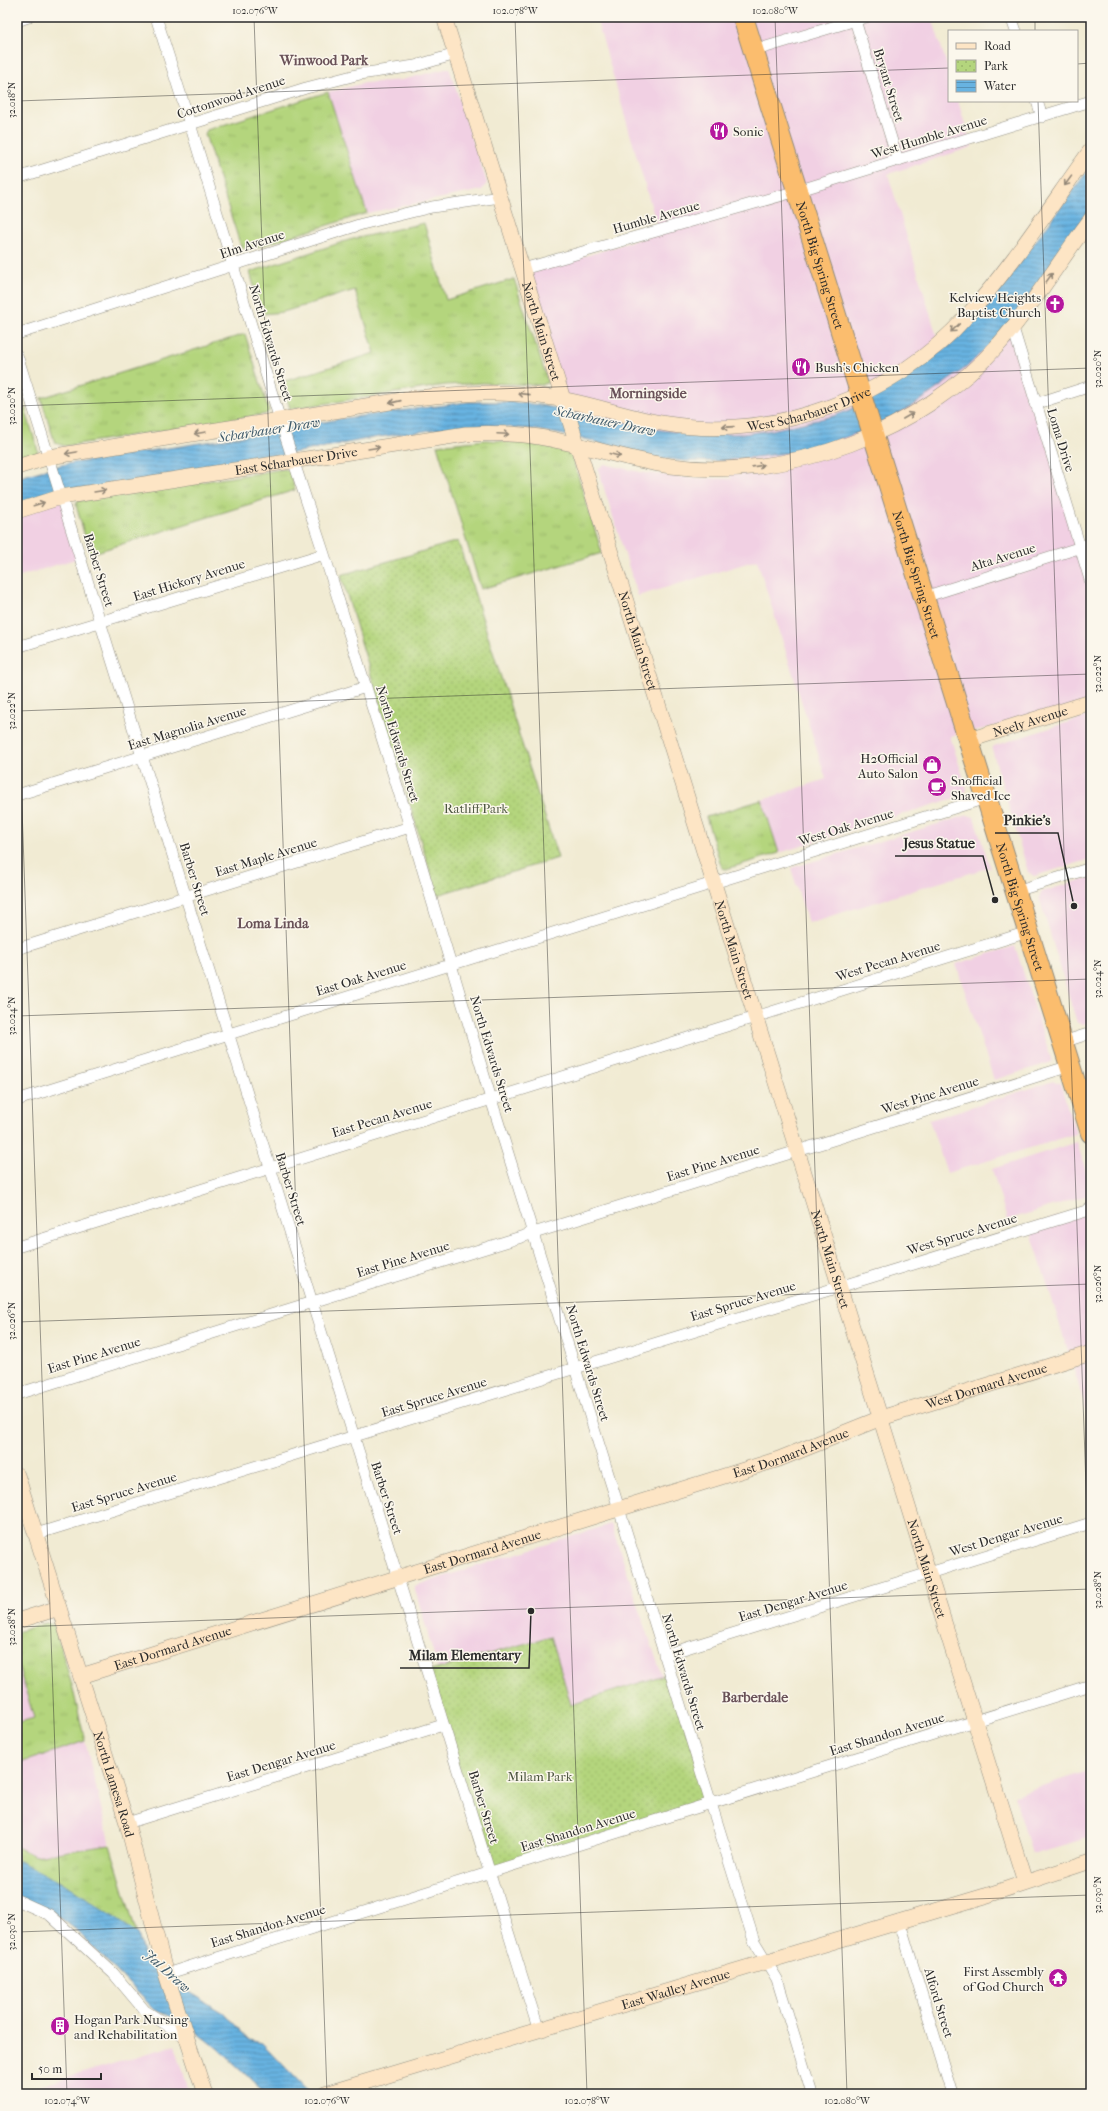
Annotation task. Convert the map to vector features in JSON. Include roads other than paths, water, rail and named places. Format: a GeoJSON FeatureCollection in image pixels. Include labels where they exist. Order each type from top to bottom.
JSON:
{"type":"FeatureCollection","features":[{"type":"Feature","properties":{"kind":"highway","name":"North Big Spring Street"},"geometry":{"type":"LineString","coordinates":[[742,17],[1091,1133]]}},
{"type":"Feature","properties":{"kind":"main road","name":"North Main Street"},"geometry":{"type":"LineString","coordinates":[[444,17],[1025,1882]]}},
{"type":"Feature","properties":{"kind":"main road","name":"West Scharbauer Drive"},"geometry":{"type":"LineString","coordinates":[[563,399],[668,424],[722,427],[790,419],[832,407],[860,395],[879,386],[918,360],[944,339],[968,315],[993,284],[1091,150]]}},
{"type":"Feature","properties":{"kind":"main road"},"geometry":{"type":"LineString","coordinates":[[578,446],[622,457],[670,466],[701,469],[734,468],[798,459],[843,446],[873,434],[907,417],[944,393],[977,366],[1013,328],[1091,219]]}},
{"type":"Feature","properties":{"kind":"main road"},"geometry":{"type":"LineString","coordinates":[[17,467],[49,457],[454,393],[499,392],[563,399]]}},
{"type":"Feature","properties":{"kind":"main road","name":"East Scharbauer Drive"},"geometry":{"type":"LineString","coordinates":[[17,511],[61,497],[430,439],[478,434],[521,435],[578,446]]}},
{"type":"Feature","properties":{"kind":"main road","name":"Neely Avenue"},"geometry":{"type":"LineString","coordinates":[[969,740],[1091,702]]}},
{"type":"Feature","properties":{"kind":"main road","name":"West Dormard Avenue"},"geometry":{"type":"LineString","coordinates":[[881,1418],[1091,1352]]}},
{"type":"Feature","properties":{"kind":"main road","name":"East Dormard Avenue"},"geometry":{"type":"LineString","coordinates":[[81,1676],[778,1459],[881,1418]]}},
{"type":"Feature","properties":{"kind":"main road","name":"North Lamesa Road"},"geometry":{"type":"LineString","coordinates":[[17,1475],[126,1823],[166,1974],[205,2094]]}},
{"type":"Feature","properties":{"kind":"main road"},"geometry":{"type":"LineString","coordinates":[[17,1621],[59,1608]]}},
{"type":"Feature","properties":{"kind":"main road","name":"East Wadley Avenue"},"geometry":{"type":"LineString","coordinates":[[325,2094],[539,2031],[899,1920],[985,1896],[1091,1861]]}},
{"type":"Feature","properties":{"kind":"street"},"geometry":{"type":"LineString","coordinates":[[17,20],[28,17]]}},
{"type":"Feature","properties":{"kind":"street","name":"North Edwards Street"},"geometry":{"type":"LineString","coordinates":[[156,17],[280,420],[324,554],[410,828],[450,965],[532,1233],[710,1803],[754,1941],[777,1979],[812,2094]]}},
{"type":"Feature","properties":{"kind":"street"},"geometry":{"type":"LineString","coordinates":[[1011,17],[1016,30]]}},
{"type":"Feature","properties":{"kind":"street"},"geometry":{"type":"LineString","coordinates":[[753,51],[858,18]]}},
{"type":"Feature","properties":{"kind":"street","name":"Bryant Street"},"geometry":{"type":"LineString","coordinates":[[858,18],[898,161]]}},
{"type":"Feature","properties":{"kind":"street","name":"Cottonwood Avenue"},"geometry":{"type":"LineString","coordinates":[[17,178],[306,88],[360,74],[415,66],[456,54]]}},
{"type":"Feature","properties":{"kind":"street","name":"West Humble Avenue"},"geometry":{"type":"LineString","coordinates":[[797,191],[1091,101]]}},
{"type":"Feature","properties":{"kind":"street"},"geometry":{"type":"LineString","coordinates":[[1037,102],[1042,117]]}},
{"type":"Feature","properties":{"kind":"street","name":"Humble Avenue"},"geometry":{"type":"LineString","coordinates":[[523,270],[797,191]]}},
{"type":"Feature","properties":{"kind":"street","name":"Elm Avenue"},"geometry":{"type":"LineString","coordinates":[[17,334],[334,232],[390,216],[461,202],[500,197]]}},
{"type":"Feature","properties":{"kind":"street","name":"Loma Drive"},"geometry":{"type":"LineString","coordinates":[[1013,328],[1091,583]]}},
{"type":"Feature","properties":{"kind":"street","name":"Barber Street"},"geometry":{"type":"LineString","coordinates":[[17,354],[269,1168],[539,2031]]}},
{"type":"Feature","properties":{"kind":"street"},"geometry":{"type":"LineString","coordinates":[[1035,404],[1091,386]]}},
{"type":"Feature","properties":{"kind":"street","name":"Alta Avenue"},"geometry":{"type":"LineString","coordinates":[[924,597],[1091,544]]}},
{"type":"Feature","properties":{"kind":"street","name":"East Hickory Avenue"},"geometry":{"type":"LineString","coordinates":[[17,647],[324,554]]}},
{"type":"Feature","properties":{"kind":"street","name":"East Magnolia Avenue"},"geometry":{"type":"LineString","coordinates":[[17,795],[366,687]]}},
{"type":"Feature","properties":{"kind":"street","name":"West Oak Avenue"},"geometry":{"type":"LineString","coordinates":[[714,883],[986,798]]}},
{"type":"Feature","properties":{"kind":"street","name":"East Maple Avenue"},"geometry":{"type":"LineString","coordinates":[[17,949],[410,828]]}},
{"type":"Feature","properties":{"kind":"street"},"geometry":{"type":"LineString","coordinates":[[1016,891],[1091,868]]}},
{"type":"Feature","properties":{"kind":"street","name":"East Oak Avenue"},"geometry":{"type":"LineString","coordinates":[[17,1100],[714,883]]}},
{"type":"Feature","properties":{"kind":"street","name":"West Pecan Avenue"},"geometry":{"type":"LineString","coordinates":[[756,1016],[1028,932]]}},
{"type":"Feature","properties":{"kind":"street","name":"East Pecan Avenue"},"geometry":{"type":"LineString","coordinates":[[17,1247],[756,1016]]}},
{"type":"Feature","properties":{"kind":"street"},"geometry":{"type":"LineString","coordinates":[[1062,1042],[1091,1033]]}},
{"type":"Feature","properties":{"kind":"street","name":"West Pine Avenue"},"geometry":{"type":"LineString","coordinates":[[798,1151],[1070,1066]]}},
{"type":"Feature","properties":{"kind":"street","name":"East Pine Avenue"},"geometry":{"type":"LineString","coordinates":[[17,1394],[798,1151]]}},
{"type":"Feature","properties":{"kind":"street","name":"West Spruce Avenue"},"geometry":{"type":"LineString","coordinates":[[840,1285],[1086,1211],[1091,1208]]}},
{"type":"Feature","properties":{"kind":"street","name":"East Spruce Avenue"},"geometry":{"type":"LineString","coordinates":[[36,1534],[840,1285]]}},
{"type":"Feature","properties":{"kind":"street","name":"West Dengar Avenue"},"geometry":{"type":"LineString","coordinates":[[929,1574],[1091,1523]]}},
{"type":"Feature","properties":{"kind":"street","name":"East Dengar Avenue"},"geometry":{"type":"LineString","coordinates":[[664,1655],[929,1574]]}},
{"type":"Feature","properties":{"kind":"street","name":"East Shandon Avenue"},"geometry":{"type":"LineString","coordinates":[[166,1974],[710,1803],[1091,1686]]}},
{"type":"Feature","properties":{"kind":"street","name":"East Dengar Avenue"},"geometry":{"type":"LineString","coordinates":[[126,1823],[444,1725]]}},
{"type":"Feature","properties":{"kind":"street"},"geometry":{"type":"LineString","coordinates":[[17,1900],[50,1915],[113,1973],[145,2011],[186,2037]]}},
{"type":"Feature","properties":{"kind":"street","name":"Alford Street"},"geometry":{"type":"LineString","coordinates":[[899,1920],[952,2094]]}},
{"type":"Feature","properties":{"kind":"water","name":"Scharbauer Draw"},"geometry":{"type":"Polygon","coordinates":[[[1091,166],[1091,207],[1010,324],[967,367],[917,403],[892,417],[858,433],[804,451],[722,461],[685,461],[644,456],[609,448],[590,440],[537,430],[487,425],[439,429],[378,437],[17,505],[17,478],[61,465],[276,431],[339,419],[468,402],[511,402],[540,405],[661,430],[696,434],[744,434],[772,430],[830,417],[848,411],[883,391],[952,344],[983,313],[1091,166]]]}},
{"type":"Feature","properties":{"kind":"water"},"geometry":{"type":"Polygon","coordinates":[[[17,1860],[72,1888],[138,1934],[144,1958],[163,1976],[224,2013],[249,2040],[262,2043],[311,2094],[266,2094],[215,2046],[201,2035],[186,2025],[155,2010],[75,1929],[58,1916],[17,1897],[17,1860]]]}},
{"type":"Feature","properties":{"kind":"place","name":"Sonic"},"geometry":{"type":"Point","coordinates":[719,131]}},
{"type":"Feature","properties":{"kind":"place","name":"Kelview Heights Baptist Church"},"geometry":{"type":"Point","coordinates":[1055,304]}},
{"type":"Feature","properties":{"kind":"place","name":"Bush's Chicken"},"geometry":{"type":"Point","coordinates":[801,367]}},
{"type":"Feature","properties":{"kind":"place","name":"H2Official Auto Salon"},"geometry":{"type":"Point","coordinates":[932,765]}},
{"type":"Feature","properties":{"kind":"place","name":"Snofficial Shaved Ice"},"geometry":{"type":"Point","coordinates":[937,787]}},
{"type":"Feature","properties":{"kind":"place","name":"Jesus Statue"},"geometry":{"type":"Point","coordinates":[995,900]}},
{"type":"Feature","properties":{"kind":"place","name":"Pinkie's"},"geometry":{"type":"Point","coordinates":[1074,906]}},
{"type":"Feature","properties":{"kind":"place","name":"Milam Elementary"},"geometry":{"type":"Point","coordinates":[531,1611]}},
{"type":"Feature","properties":{"kind":"place","name":"First Assembly of God Church"},"geometry":{"type":"Point","coordinates":[1058,1978]}},
{"type":"Feature","properties":{"kind":"place","name":"Hogan Park Nursing and Rehabilitation"},"geometry":{"type":"Point","coordinates":[60,2026]}},
{"type":"Feature","properties":{"kind":"district","name":"Winwood Park"},"geometry":{"type":"Point","coordinates":[324,60]}},
{"type":"Feature","properties":{"kind":"district","name":"Morningside"},"geometry":{"type":"Point","coordinates":[648,393]}},
{"type":"Feature","properties":{"kind":"district","name":"Loma Linda"},"geometry":{"type":"Point","coordinates":[273,923]}},
{"type":"Feature","properties":{"kind":"district","name":"Barberdale"},"geometry":{"type":"Point","coordinates":[755,1697]}},
{"type":"Feature","properties":{"kind":"park label","name":"Ratliff Park"},"geometry":{"type":"Point","coordinates":[476,808]}},
{"type":"Feature","properties":{"kind":"park label","name":"Milam Park"},"geometry":{"type":"Point","coordinates":[540,1776]}},
{"type":"Feature","properties":{"kind":"water label","name":"Jal Draw"},"geometry":{"type":"Point","coordinates":[167,1971]}}]}
